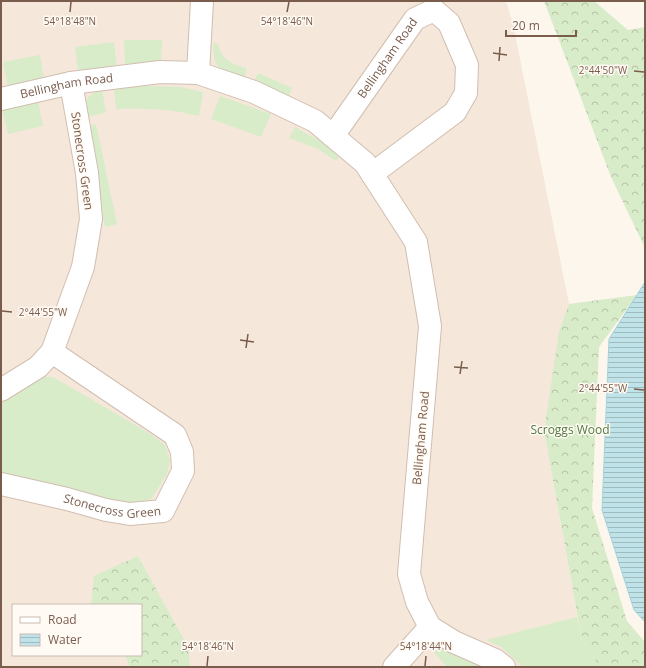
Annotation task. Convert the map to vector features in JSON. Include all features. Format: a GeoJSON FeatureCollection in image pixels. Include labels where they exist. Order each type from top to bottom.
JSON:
{"type":"FeatureCollection","features":[{"type":"Feature","properties":{"kind":"street"},"geometry":{"type":"LineString","coordinates":[[198,73],[202,1]]}},
{"type":"Feature","properties":{"kind":"street","name":"Bellingham Road"},"geometry":{"type":"LineString","coordinates":[[333,136],[415,19],[434,10],[450,24],[467,65],[466,93],[455,112],[372,174]]}},
{"type":"Feature","properties":{"kind":"street","name":"Bellingham Road"},"geometry":{"type":"LineString","coordinates":[[1,99],[70,83],[160,72],[198,73],[254,92],[315,121],[365,163],[416,242],[430,326],[408,574],[417,602],[430,627]]}},
{"type":"Feature","properties":{"kind":"street","name":"Stonecross Green"},"geometry":{"type":"LineString","coordinates":[[1,390],[38,367],[52,352],[83,267],[91,219],[87,173],[70,83]]}},
{"type":"Feature","properties":{"kind":"street","name":"Stonecross Green"},"geometry":{"type":"LineString","coordinates":[[1,484],[67,499],[106,510],[130,514],[162,511],[183,471],[182,452],[175,435],[52,352]]}},
{"type":"Feature","properties":{"kind":"street"},"geometry":{"type":"LineString","coordinates":[[394,667],[430,627],[454,642],[495,660],[504,667]]}},
{"type":"Feature","properties":{"kind":"shaded area"},"geometry":{"type":"Polygon","coordinates":[[[1,1],[506,1],[513,24],[569,304],[576,315],[544,431],[582,640],[600,667],[1,667],[1,1]]]}},
{"type":"Feature","properties":{"kind":"green space"},"geometry":{"type":"Polygon","coordinates":[[[544,1],[594,1],[628,30],[645,27],[645,248],[611,177],[544,1]]]}},
{"type":"Feature","properties":{"kind":"green space"},"geometry":{"type":"Polygon","coordinates":[[[124,40],[162,40],[161,62],[125,64],[124,40]]]}},
{"type":"Feature","properties":{"kind":"green space"},"geometry":{"type":"Polygon","coordinates":[[[114,42],[117,66],[78,70],[75,47],[114,42]]]}},
{"type":"Feature","properties":{"kind":"green space"},"geometry":{"type":"Polygon","coordinates":[[[213,43],[218,44],[222,54],[228,61],[247,68],[244,79],[229,74],[216,64],[213,52],[213,43]]]}},
{"type":"Feature","properties":{"kind":"green space"},"geometry":{"type":"Polygon","coordinates":[[[40,55],[44,78],[8,86],[3,62],[40,55]]]}},
{"type":"Feature","properties":{"kind":"green space"},"geometry":{"type":"Polygon","coordinates":[[[258,73],[292,88],[289,96],[254,81],[258,73]]]}},
{"type":"Feature","properties":{"kind":"green space"},"geometry":{"type":"Polygon","coordinates":[[[147,86],[180,87],[203,92],[199,116],[158,110],[116,109],[114,88],[147,86]]]}},
{"type":"Feature","properties":{"kind":"green space"},"geometry":{"type":"Polygon","coordinates":[[[102,89],[106,112],[83,118],[86,100],[92,94],[102,89]]]}},
{"type":"Feature","properties":{"kind":"green space"},"geometry":{"type":"Polygon","coordinates":[[[220,96],[271,114],[261,137],[211,119],[220,96]]]}},
{"type":"Feature","properties":{"kind":"green space"},"geometry":{"type":"Polygon","coordinates":[[[38,101],[43,126],[8,134],[2,109],[38,101]]]}},
{"type":"Feature","properties":{"kind":"green space"},"geometry":{"type":"Polygon","coordinates":[[[96,124],[117,224],[105,227],[85,127],[96,124]]]}},
{"type":"Feature","properties":{"kind":"green space"},"geometry":{"type":"Polygon","coordinates":[[[295,127],[329,146],[339,157],[336,161],[318,149],[289,138],[295,127]]]}},
{"type":"Feature","properties":{"kind":"green space","name":"Scroggs Wood"},"geometry":{"type":"Polygon","coordinates":[[[637,295],[599,347],[592,508],[627,621],[645,642],[645,667],[600,667],[582,640],[544,431],[559,332],[569,304],[637,295]]]}},
{"type":"Feature","properties":{"kind":"green space"},"geometry":{"type":"Polygon","coordinates":[[[45,377],[53,377],[149,433],[165,445],[170,460],[167,474],[151,499],[126,505],[1,474],[1,402],[45,377]]]}},
{"type":"Feature","properties":{"kind":"green space"},"geometry":{"type":"Polygon","coordinates":[[[138,556],[188,647],[190,667],[130,667],[125,656],[142,656],[142,604],[91,604],[94,576],[138,556]]]}},
{"type":"Feature","properties":{"kind":"green space"},"geometry":{"type":"Polygon","coordinates":[[[577,617],[582,640],[600,667],[523,667],[501,647],[486,640],[577,617]]]}},
{"type":"Feature","properties":{"kind":"green space"},"geometry":{"type":"Polygon","coordinates":[[[444,649],[487,667],[447,667],[432,650],[444,649]]]}},
{"type":"Feature","properties":{"kind":"water"},"geometry":{"type":"Polygon","coordinates":[[[645,282],[645,622],[634,610],[602,510],[609,339],[645,282]]]}}]}
